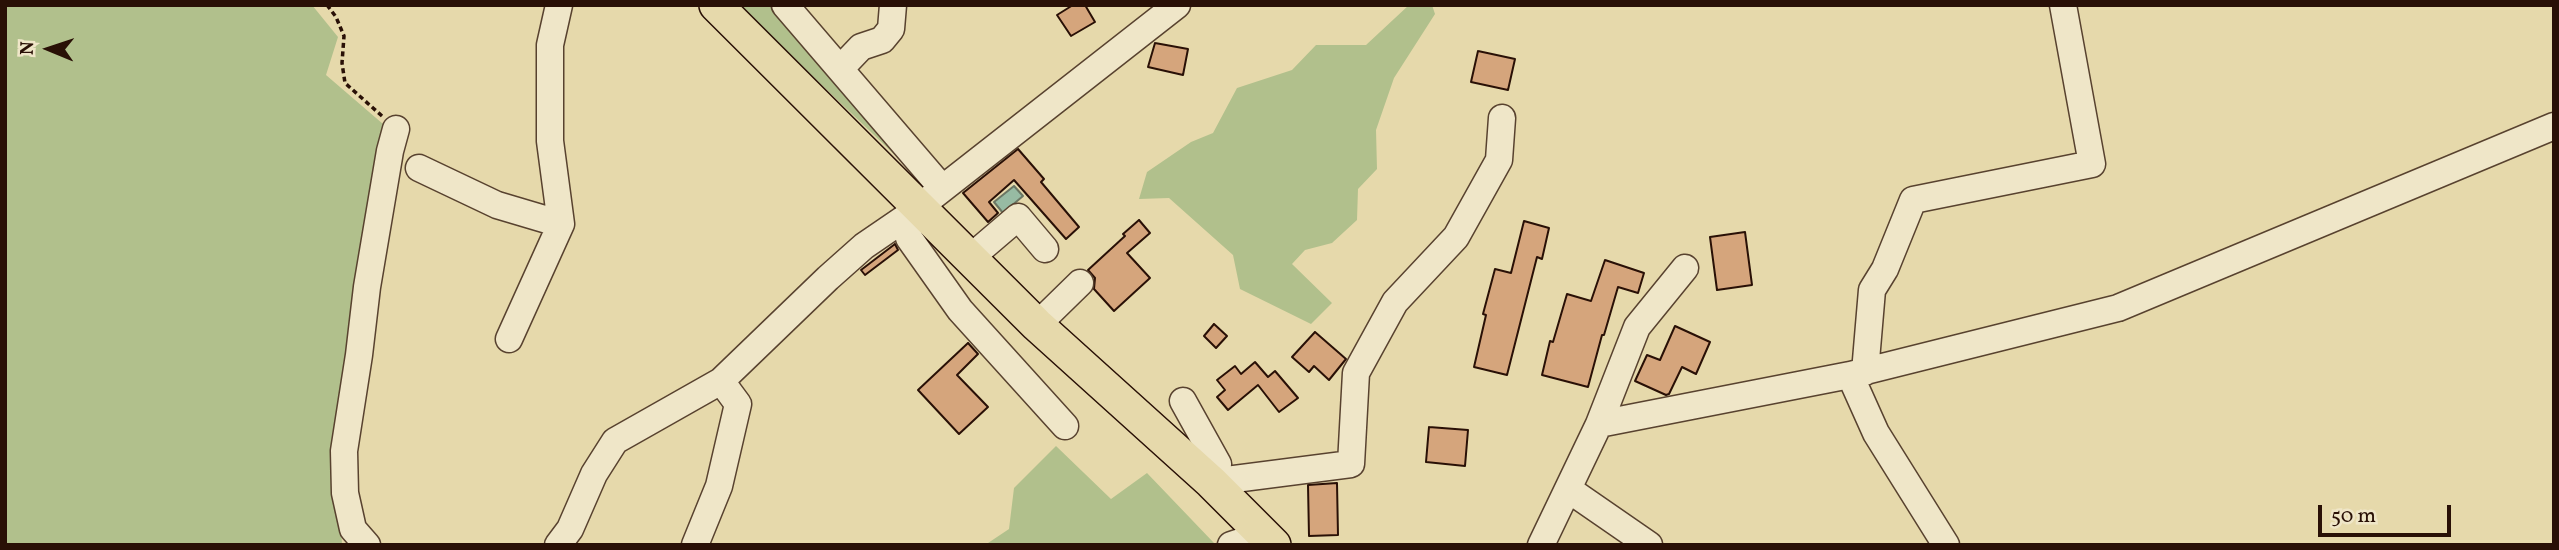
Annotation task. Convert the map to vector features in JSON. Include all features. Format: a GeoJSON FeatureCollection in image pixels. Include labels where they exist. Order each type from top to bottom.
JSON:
{"type":"FeatureCollection","features":[{"type":"Feature","properties":{"kind":"main road"},"geometry":{"type":"LineString","coordinates":[[716,5],[922,204],[970,258],[1037,325],[1211,482],[1269,540]]}},
{"type":"Feature","properties":{"kind":"street"},"geometry":{"type":"LineString","coordinates":[[509,339],[561,224],[550,141],[550,45],[559,5]]}},
{"type":"Feature","properties":{"kind":"street"},"geometry":{"type":"LineString","coordinates":[[785,5],[841,68],[922,204]]}},
{"type":"Feature","properties":{"kind":"street"},"geometry":{"type":"LineString","coordinates":[[841,68],[861,47],[882,40],[891,29],[893,5]]}},
{"type":"Feature","properties":{"kind":"street"},"geometry":{"type":"LineString","coordinates":[[558,545],[570,529],[594,474],[615,441],[721,381],[864,246],[922,204],[1177,5]]}},
{"type":"Feature","properties":{"kind":"street"},"geometry":{"type":"LineString","coordinates":[[1945,545],[1876,433],[1857,374],[1872,290],[1885,269],[1913,201],[2092,164],[2063,5]]}},
{"type":"Feature","properties":{"kind":"street"},"geometry":{"type":"LineString","coordinates":[[1183,401],[1217,464],[1211,482],[1352,464],[1356,373],[1395,302],[1456,237],[1499,160],[1502,118]]}},
{"type":"Feature","properties":{"kind":"street"},"geometry":{"type":"LineString","coordinates":[[1599,424],[1857,374],[2118,308],[2554,126]]}},
{"type":"Feature","properties":{"kind":"street"},"geometry":{"type":"LineString","coordinates":[[367,545],[353,529],[345,493],[344,452],[367,287],[390,150],[396,129]]}},
{"type":"Feature","properties":{"kind":"street"},"geometry":{"type":"LineString","coordinates":[[419,168],[497,205],[561,224]]}},
{"type":"Feature","properties":{"kind":"street"},"geometry":{"type":"LineString","coordinates":[[922,204],[909,238],[960,310],[1065,426]]}},
{"type":"Feature","properties":{"kind":"street"},"geometry":{"type":"LineString","coordinates":[[970,258],[1018,217],[1045,249]]}},
{"type":"Feature","properties":{"kind":"street"},"geometry":{"type":"LineString","coordinates":[[1541,545],[1599,424],[1637,327],[1685,268]]}},
{"type":"Feature","properties":{"kind":"street"},"geometry":{"type":"LineString","coordinates":[[1037,325],[1080,283]]}},
{"type":"Feature","properties":{"kind":"street"},"geometry":{"type":"LineString","coordinates":[[695,545],[719,486],[738,404],[721,381]]}},
{"type":"Feature","properties":{"kind":"street"},"geometry":{"type":"LineString","coordinates":[[1568,489],[1649,545]]}},
{"type":"Feature","properties":{"kind":"street"},"geometry":{"type":"LineString","coordinates":[[1231,545],[1269,540]]}},
{"type":"Feature","properties":{"kind":"path"},"geometry":{"type":"LineString","coordinates":[[327,5],[336,17],[344,36],[342,63],[345,83],[396,129]]}},
{"type":"Feature","properties":{"kind":"shaded area"},"geometry":{"type":"Polygon","coordinates":[[[5,5],[312,5],[338,37],[326,75],[390,130],[337,454],[342,545],[5,545],[5,5]]]}},
{"type":"Feature","properties":{"kind":"shaded area"},"geometry":{"type":"Polygon","coordinates":[[[738,5],[774,5],[924,185],[896,156],[738,5]]]}},
{"type":"Feature","properties":{"kind":"shaded area"},"geometry":{"type":"Polygon","coordinates":[[[1409,5],[1432,5],[1435,14],[1394,78],[1376,130],[1377,169],[1358,189],[1357,220],[1332,243],[1305,250],[1292,264],[1332,303],[1311,324],[1240,289],[1233,255],[1169,198],[1139,199],[1147,172],[1191,142],[1213,133],[1237,88],[1292,70],[1316,45],[1366,45],[1409,5]]]}},
{"type":"Feature","properties":{"kind":"shaded area"},"geometry":{"type":"Polygon","coordinates":[[[1014,186],[1023,196],[1003,213],[994,202],[1014,186]]]}},
{"type":"Feature","properties":{"kind":"shaded area"},"geometry":{"type":"Polygon","coordinates":[[[1056,446],[1111,499],[1147,473],[1214,543],[985,545],[1009,529],[1014,488],[1056,446]]]}},
{"type":"Feature","properties":{"kind":"building"},"geometry":{"type":"Polygon","coordinates":[[[1073,5],[1085,5],[1095,22],[1071,36],[1057,15],[1073,5]]]}},
{"type":"Feature","properties":{"kind":"building"},"geometry":{"type":"Polygon","coordinates":[[[1155,43],[1188,49],[1183,75],[1148,67],[1155,43]]]}},
{"type":"Feature","properties":{"kind":"building"},"geometry":{"type":"Polygon","coordinates":[[[1478,51],[1515,59],[1508,90],[1471,82],[1478,51]]]}},
{"type":"Feature","properties":{"kind":"building"},"geometry":{"type":"Polygon","coordinates":[[[1018,149],[1044,179],[1041,182],[1079,227],[1066,239],[1014,180],[989,202],[998,213],[988,222],[963,193],[1018,149]]]}},
{"type":"Feature","properties":{"kind":"building"},"geometry":{"type":"Polygon","coordinates":[[[1139,220],[1150,233],[1127,253],[1150,278],[1114,311],[1094,289],[1095,278],[1088,270],[1139,220]]]}},
{"type":"Feature","properties":{"kind":"building"},"geometry":{"type":"Polygon","coordinates":[[[1524,221],[1549,228],[1542,259],[1537,257],[1507,375],[1474,367],[1486,315],[1483,314],[1495,269],[1511,273],[1524,221]]]}},
{"type":"Feature","properties":{"kind":"building"},"geometry":{"type":"Polygon","coordinates":[[[1745,232],[1752,285],[1717,290],[1710,237],[1745,232]]]}},
{"type":"Feature","properties":{"kind":"building"},"geometry":{"type":"Polygon","coordinates":[[[895,244],[898,250],[865,275],[861,270],[895,244]]]}},
{"type":"Feature","properties":{"kind":"building"},"geometry":{"type":"Polygon","coordinates":[[[1605,260],[1644,273],[1638,293],[1618,287],[1588,387],[1542,375],[1550,341],[1553,342],[1567,294],[1591,301],[1605,260]]]}},
{"type":"Feature","properties":{"kind":"building"},"geometry":{"type":"Polygon","coordinates":[[[1214,324],[1227,336],[1216,348],[1204,336],[1214,324]]]}},
{"type":"Feature","properties":{"kind":"building"},"geometry":{"type":"Polygon","coordinates":[[[1675,326],[1710,342],[1696,374],[1682,367],[1669,394],[1666,395],[1635,381],[1647,355],[1660,360],[1675,326]]]}},
{"type":"Feature","properties":{"kind":"building"},"geometry":{"type":"Polygon","coordinates":[[[1315,332],[1346,359],[1329,380],[1314,366],[1309,372],[1292,357],[1315,332]]]}},
{"type":"Feature","properties":{"kind":"building"},"geometry":{"type":"Polygon","coordinates":[[[968,343],[978,354],[957,375],[988,407],[959,434],[918,390],[968,343]]]}},
{"type":"Feature","properties":{"kind":"building"},"geometry":{"type":"Polygon","coordinates":[[[1255,362],[1268,377],[1275,371],[1298,398],[1279,412],[1258,385],[1228,410],[1217,397],[1225,390],[1217,380],[1235,366],[1241,374],[1255,362]]]}},
{"type":"Feature","properties":{"kind":"building"},"geometry":{"type":"Polygon","coordinates":[[[1429,427],[1468,430],[1465,466],[1426,462],[1429,427]]]}},
{"type":"Feature","properties":{"kind":"building"},"geometry":{"type":"Polygon","coordinates":[[[1337,483],[1338,535],[1309,536],[1308,485],[1337,483]]]}}]}
